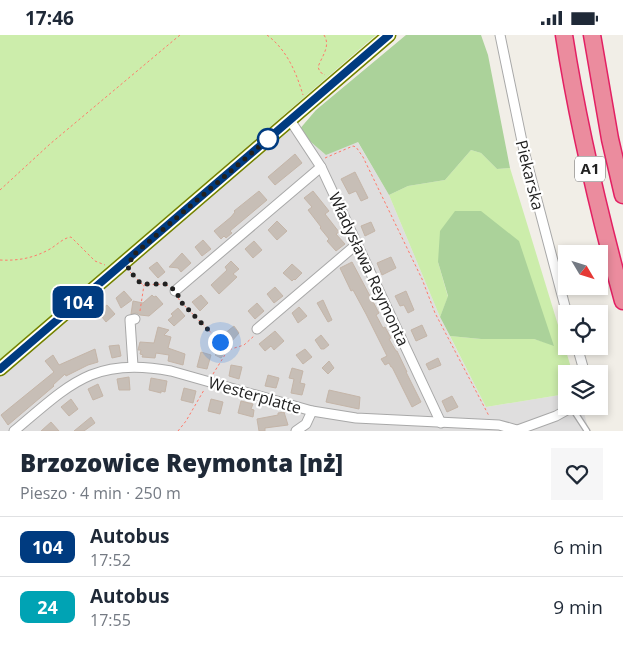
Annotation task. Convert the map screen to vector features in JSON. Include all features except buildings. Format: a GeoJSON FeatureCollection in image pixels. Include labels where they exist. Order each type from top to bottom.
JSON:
{"type":"FeatureCollection","features":[{"type":"Feature","properties":{"kind":"highway","name":"A1"},"geometry":{"type":"LineString","coordinates":[[564,35],[574,95],[595,190],[623,301]]}},
{"type":"Feature","properties":{"kind":"highway","name":"A1"},"geometry":{"type":"LineString","coordinates":[[592,35],[610,139],[623,195]]}},
{"type":"Feature","properties":{"kind":"street"},"geometry":{"type":"LineString","coordinates":[[0,369],[389,35]]}},
{"type":"Feature","properties":{"kind":"street","name":"Piekarska"},"geometry":{"type":"LineString","coordinates":[[500,35],[524,151],[565,305]]}},
{"type":"Feature","properties":{"kind":"street","name":"Władysława Reymonta"},"geometry":{"type":"LineString","coordinates":[[290,120],[319,164],[442,423]]}},
{"type":"Feature","properties":{"kind":"street"},"geometry":{"type":"LineString","coordinates":[[176,291],[319,164]]}},
{"type":"Feature","properties":{"kind":"street"},"geometry":{"type":"LineString","coordinates":[[257,329],[357,244]]}},
{"type":"Feature","properties":{"kind":"street"},"geometry":{"type":"LineString","coordinates":[[132,366],[130,320],[135,319]]}},
{"type":"Feature","properties":{"kind":"street","name":"Westerplatte"},"geometry":{"type":"LineString","coordinates":[[14,431],[62,390],[82,378],[114,368],[132,366],[171,371],[312,411],[356,418],[494,425],[516,431]]}},
{"type":"Feature","properties":{"kind":"street"},"geometry":{"type":"LineString","coordinates":[[297,431],[306,424],[312,411]]}},
{"type":"Feature","properties":{"kind":"street"},"geometry":{"type":"LineString","coordinates":[[516,431],[558,415]]}},
{"type":"Feature","properties":{"kind":"lane"},"geometry":{"type":"LineString","coordinates":[[578,415],[587,431]]}},
{"type":"Feature","properties":{"kind":"path"},"geometry":{"type":"LineString","coordinates":[[0,190],[180,35]]}},
{"type":"Feature","properties":{"kind":"path"},"geometry":{"type":"LineString","coordinates":[[267,35],[279,45],[289,59],[304,99]]}},
{"type":"Feature","properties":{"kind":"path"},"geometry":{"type":"LineString","coordinates":[[324,35],[327,42],[318,67],[320,72],[330,76]]}},
{"type":"Feature","properties":{"kind":"path"},"geometry":{"type":"LineString","coordinates":[[319,164],[353,146],[356,147],[363,157],[422,279],[435,313],[494,425]]}},
{"type":"Feature","properties":{"kind":"path"},"geometry":{"type":"LineString","coordinates":[[0,260],[29,258],[49,250],[66,238],[71,237],[95,261],[108,266]]}},
{"type":"Feature","properties":{"kind":"path"},"geometry":{"type":"LineString","coordinates":[[131,257],[128,269],[144,285],[166,284],[176,291],[181,302],[228,350]]}},
{"type":"Feature","properties":{"kind":"path"},"geometry":{"type":"LineString","coordinates":[[135,319],[139,317],[144,285]]}},
{"type":"Feature","properties":{"kind":"path"},"geometry":{"type":"LineString","coordinates":[[178,431],[186,421],[228,350],[244,345],[259,332],[257,329]]}},
{"type":"Feature","properties":{"kind":"shaded area"},"geometry":{"type":"Polygon","coordinates":[[[281,117],[326,155],[357,141],[389,195],[440,317],[486,407],[558,395],[558,415],[585,415],[589,431],[0,431],[0,363],[281,117]]]}},
{"type":"Feature","properties":{"kind":"green space"},"geometry":{"type":"Polygon","coordinates":[[[0,35],[376,35],[0,363],[0,35]]]}},
{"type":"Feature","properties":{"kind":"green space"},"geometry":{"type":"Polygon","coordinates":[[[406,35],[481,35],[488,55],[510,168],[497,169],[481,153],[471,150],[445,180],[408,186],[389,195],[358,142],[326,155],[298,131],[316,110],[406,35]]]}},
{"type":"Feature","properties":{"kind":"green space"},"geometry":{"type":"Polygon","coordinates":[[[471,150],[481,153],[497,169],[510,168],[558,325],[558,355],[567,355],[570,365],[558,365],[558,395],[486,407],[450,336],[481,339],[534,339],[554,345],[438,262],[448,297],[440,317],[389,195],[408,186],[445,180],[471,150]]]}},
{"type":"Feature","properties":{"kind":"green space"},"geometry":{"type":"Polygon","coordinates":[[[455,211],[481,211],[519,241],[554,346],[534,339],[481,339],[450,336],[440,317],[448,296],[438,262],[440,231],[455,211]]]}},
{"type":"Feature","properties":{"kind":"bus line","name":"104"},"geometry":{"type":"LineString","coordinates":[[0,369],[389,35]]}},
{"type":"Feature","properties":{"kind":"route"},"geometry":{"type":"LineString","coordinates":[[220,342],[181,302],[176,291],[166,284],[141,284],[128,269],[131,257],[268,139]]}}]}
